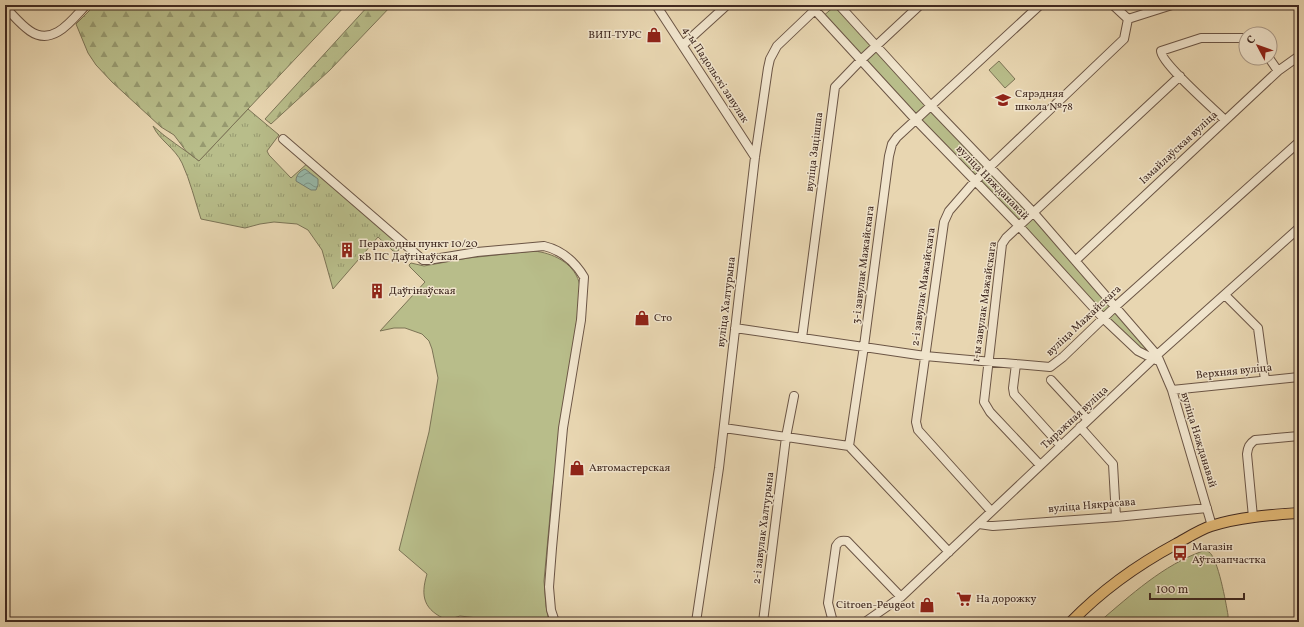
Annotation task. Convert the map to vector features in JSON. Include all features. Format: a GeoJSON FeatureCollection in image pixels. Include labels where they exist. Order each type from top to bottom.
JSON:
{"type":"FeatureCollection","features":[{"type":"Feature","properties":{"kind":"main road"},"geometry":{"type":"LineString","coordinates":[[1071,622],[1093,600],[1118,579],[1147,559],[1196,533],[1212,526],[1254,517],[1299,513]]}},
{"type":"Feature","properties":{"kind":"street"},"geometry":{"type":"LineString","coordinates":[[5,7],[32,32],[49,36],[56,34],[63,29],[86,5]]}},
{"type":"Feature","properties":{"kind":"street","name":"4-ы Падольскі завулак"},"geometry":{"type":"LineString","coordinates":[[656,5],[755,157]]}},
{"type":"Feature","properties":{"kind":"street"},"geometry":{"type":"LineString","coordinates":[[683,46],[727,5]]}},
{"type":"Feature","properties":{"kind":"street","name":"вуліца Няжданавай"},"geometry":{"type":"LineString","coordinates":[[839,5],[931,106],[1033,212],[1116,306],[1157,359],[1172,390],[1212,526]]}},
{"type":"Feature","properties":{"kind":"street","name":"вуліца Зацішша"},"geometry":{"type":"LineString","coordinates":[[802,338],[836,84],[920,5]]}},
{"type":"Feature","properties":{"kind":"street","name":"3-і завулак Мажайскага"},"geometry":{"type":"LineString","coordinates":[[849,446],[891,148],[894,140],[1040,5]]}},
{"type":"Feature","properties":{"kind":"street"},"geometry":{"type":"LineString","coordinates":[[1113,5],[1128,19],[1172,5]]}},
{"type":"Feature","properties":{"kind":"street","name":"вуліца Няжданавай"},"geometry":{"type":"LineString","coordinates":[[818,7],[861,60],[916,120],[1019,226],[1103,318],[1138,351],[1157,359]]}},
{"type":"Feature","properties":{"kind":"street","name":"вуліца Халтурына"},"geometry":{"type":"LineString","coordinates":[[696,622],[724,428],[755,157],[770,59],[780,42],[818,7]]}},
{"type":"Feature","properties":{"kind":"street","name":"2-і завулак Мажайскага"},"geometry":{"type":"LineString","coordinates":[[991,511],[918,430],[916,422],[944,222],[949,211],[975,181],[1124,39],[1128,19]]}},
{"type":"Feature","properties":{"kind":"street"},"geometry":{"type":"LineString","coordinates":[[1225,120],[1163,58],[1161,51],[1201,38],[1238,38]]}},
{"type":"Feature","properties":{"kind":"street","name":"Ізмайлаўская вуліца"},"geometry":{"type":"LineString","coordinates":[[1076,260],[1278,71],[1299,56]]}},
{"type":"Feature","properties":{"kind":"street"},"geometry":{"type":"LineString","coordinates":[[1275,66],[1278,71]]}},
{"type":"Feature","properties":{"kind":"street","name":"1-ы завулак Мажайскага"},"geometry":{"type":"LineString","coordinates":[[1040,465],[986,407],[984,402],[1002,244],[1006,238],[1033,212],[1180,76]]}},
{"type":"Feature","properties":{"kind":"street"},"geometry":{"type":"LineString","coordinates":[[283,139],[423,260],[477,252],[544,246],[555,248],[564,254],[584,277],[585,282],[581,320],[563,428],[552,548],[549,587],[551,610],[555,622]]}},
{"type":"Feature","properties":{"kind":"street","name":"вуліца Мажайскага"},"geometry":{"type":"LineString","coordinates":[[735,328],[925,356],[988,361],[1046,368],[1054,365],[1116,306],[1299,142]]}},
{"type":"Feature","properties":{"kind":"street","name":"Тыражная вуліца"},"geometry":{"type":"LineString","coordinates":[[864,622],[900,597],[1080,427],[1157,359],[1299,228]]}},
{"type":"Feature","properties":{"kind":"street"},"geometry":{"type":"LineString","coordinates":[[1225,295],[1258,328],[1265,380]]}},
{"type":"Feature","properties":{"kind":"street"},"geometry":{"type":"LineString","coordinates":[[1016,364],[1013,388],[1014,394],[1061,446]]}},
{"type":"Feature","properties":{"kind":"street","name":"Верхняя вуліца"},"geometry":{"type":"LineString","coordinates":[[1172,390],[1299,376]]}},
{"type":"Feature","properties":{"kind":"street"},"geometry":{"type":"LineString","coordinates":[[1051,380],[1088,420]]}},
{"type":"Feature","properties":{"kind":"street","name":"2-і завулак Халтурына"},"geometry":{"type":"LineString","coordinates":[[763,622],[786,437],[794,396]]}},
{"type":"Feature","properties":{"kind":"street"},"geometry":{"type":"LineString","coordinates":[[1080,427],[1113,464],[1116,517]]}},
{"type":"Feature","properties":{"kind":"street"},"geometry":{"type":"LineString","coordinates":[[724,428],[849,446],[949,552]]}},
{"type":"Feature","properties":{"kind":"street"},"geometry":{"type":"LineString","coordinates":[[1254,517],[1247,454],[1250,444],[1255,440],[1299,436]]}},
{"type":"Feature","properties":{"kind":"street","name":"вуліца Някрасава"},"geometry":{"type":"LineString","coordinates":[[979,524],[993,526],[1116,517],[1207,508]]}},
{"type":"Feature","properties":{"kind":"street"},"geometry":{"type":"LineString","coordinates":[[833,622],[828,603],[836,546],[839,541],[847,541],[900,597]]}},
{"type":"Feature","properties":{"kind":"green space"},"geometry":{"type":"Polygon","coordinates":[[[95,5],[346,5],[199,161],[186,151],[174,135],[161,127],[112,82],[96,65],[88,53],[76,24],[95,5]]]}},
{"type":"Feature","properties":{"kind":"green space"},"geometry":{"type":"Polygon","coordinates":[[[369,5],[392,5],[330,70],[271,124],[265,119],[369,5]]]}},
{"type":"Feature","properties":{"kind":"green space"},"geometry":{"type":"Polygon","coordinates":[[[836,5],[931,106],[1155,352],[1143,354],[822,17],[836,5]]]}},
{"type":"Feature","properties":{"kind":"green space"},"geometry":{"type":"Polygon","coordinates":[[[999,61],[1015,79],[1005,88],[989,70],[999,61]]]}},
{"type":"Feature","properties":{"kind":"green space"},"geometry":{"type":"Polygon","coordinates":[[[248,109],[279,135],[267,151],[291,178],[309,162],[399,244],[401,247],[399,250],[396,252],[393,251],[378,237],[333,289],[322,250],[308,230],[297,224],[274,222],[245,228],[201,219],[182,163],[159,136],[153,126],[199,161],[248,109]]]}},
{"type":"Feature","properties":{"kind":"green space"},"geometry":{"type":"Polygon","coordinates":[[[534,251],[555,256],[567,264],[576,275],[580,287],[579,305],[552,494],[544,581],[549,622],[496,622],[496,620],[460,616],[447,620],[433,612],[426,602],[424,589],[427,574],[399,550],[429,432],[438,378],[432,349],[429,341],[422,334],[405,328],[394,328],[380,331],[425,282],[410,267],[409,265],[411,263],[424,266],[468,258],[534,251]]]}},
{"type":"Feature","properties":{"kind":"green space"},"geometry":{"type":"Polygon","coordinates":[[[1203,551],[1209,552],[1212,556],[1218,571],[1228,615],[1228,622],[1099,622],[1135,591],[1161,572],[1188,557],[1203,551]]]}},
{"type":"Feature","properties":{"kind":"water"},"geometry":{"type":"Polygon","coordinates":[[[305,169],[318,179],[316,190],[311,190],[296,181],[301,171],[305,169]]]}},
{"type":"Feature","properties":{"kind":"place","name":"ВИП-ТУРС"},"geometry":{"type":"Point","coordinates":[654,35]}},
{"type":"Feature","properties":{"kind":"place","name":"Сярэдняя школа №78"},"geometry":{"type":"Point","coordinates":[1003,100]}},
{"type":"Feature","properties":{"kind":"place","name":"Пераходны пункт 10/20 кВ ПС Даўгінаўская"},"geometry":{"type":"Point","coordinates":[347,250]}},
{"type":"Feature","properties":{"kind":"place","name":"Даўгінаўская"},"geometry":{"type":"Point","coordinates":[377,291]}},
{"type":"Feature","properties":{"kind":"place","name":"Сто"},"geometry":{"type":"Point","coordinates":[642,318]}},
{"type":"Feature","properties":{"kind":"place","name":"Автомастерская"},"geometry":{"type":"Point","coordinates":[577,468]}},
{"type":"Feature","properties":{"kind":"place","name":"Магазін Аўтазапчастка"},"geometry":{"type":"Point","coordinates":[1180,553]}},
{"type":"Feature","properties":{"kind":"place","name":"На дорожку"},"geometry":{"type":"Point","coordinates":[964,599]}},
{"type":"Feature","properties":{"kind":"place","name":"Citroen-Peugeot"},"geometry":{"type":"Point","coordinates":[927,605]}}]}
